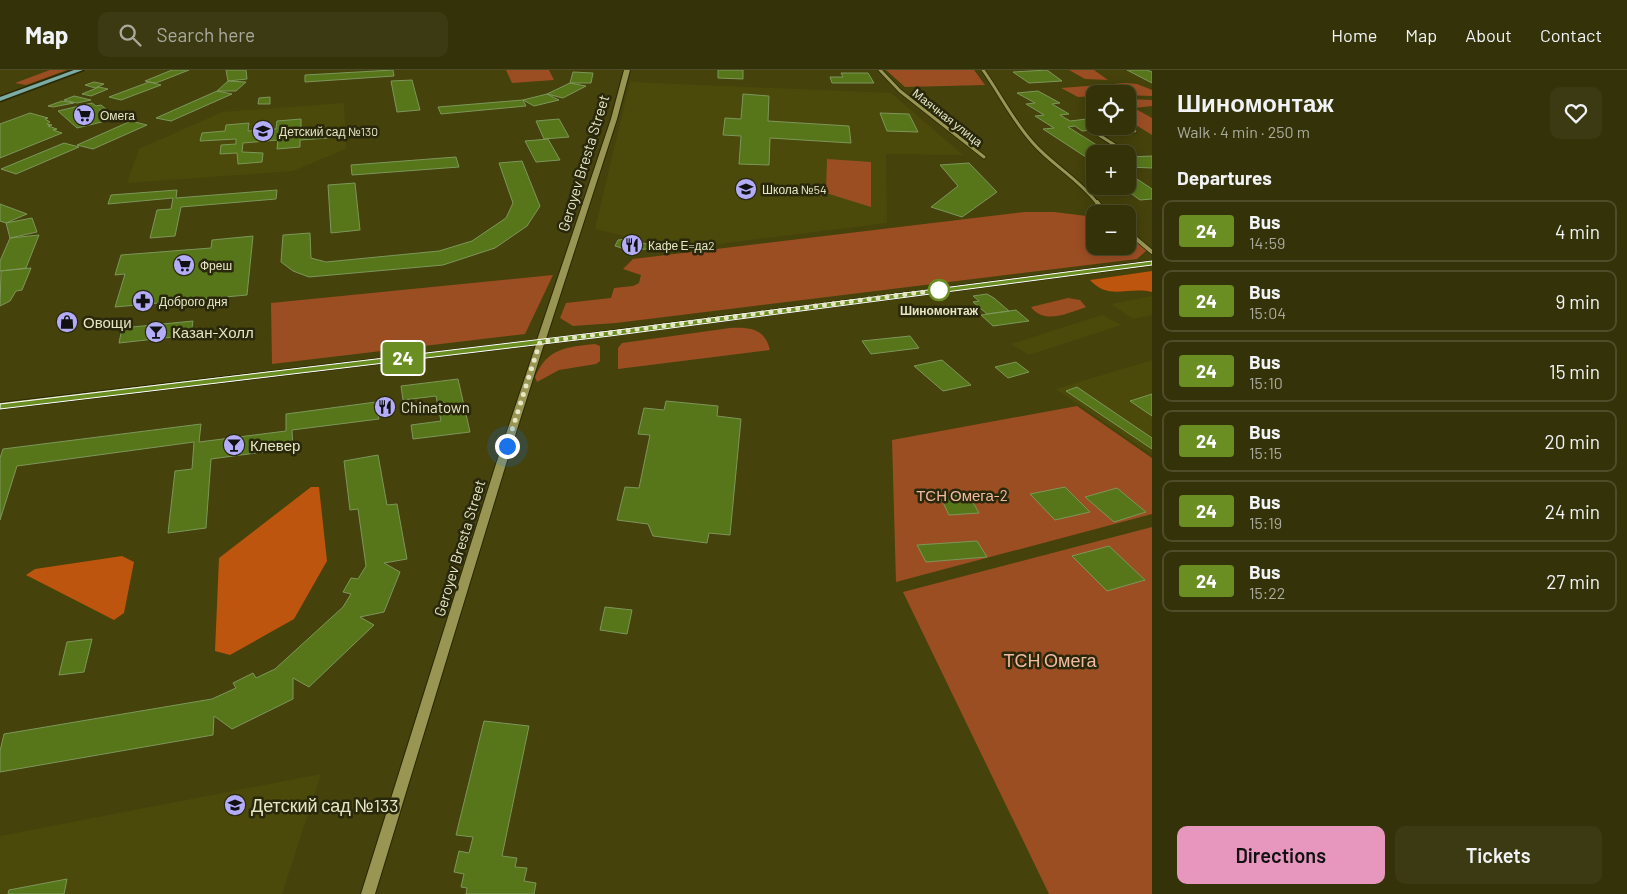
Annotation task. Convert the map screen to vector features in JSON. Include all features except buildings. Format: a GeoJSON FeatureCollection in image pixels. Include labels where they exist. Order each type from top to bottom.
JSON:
{"type":"FeatureCollection","features":[{"type":"Feature","properties":{"kind":"main road"},"geometry":{"type":"LineString","coordinates":[[0,99],[80,70]]}},
{"type":"Feature","properties":{"kind":"street","name":"Geroyev Bresta Street"},"geometry":{"type":"LineString","coordinates":[[368,894],[540,342],[611,128],[627,70]]}},
{"type":"Feature","properties":{"kind":"street","name":"Маячная улица"},"geometry":{"type":"LineString","coordinates":[[880,70],[900,91],[984,157]]}},
{"type":"Feature","properties":{"kind":"street"},"geometry":{"type":"LineString","coordinates":[[983,70],[1010,114],[1034,145],[1084,186],[1099,205]]}},
{"type":"Feature","properties":{"kind":"street"},"geometry":{"type":"LineString","coordinates":[[1099,135],[1115,145]]}},
{"type":"Feature","properties":{"kind":"street"},"geometry":{"type":"LineString","coordinates":[[1136,239],[1152,252]]}},
{"type":"Feature","properties":{"kind":"street"},"geometry":{"type":"LineString","coordinates":[[0,406],[540,342],[1152,263]]}},
{"type":"Feature","properties":{"kind":"shaded area","name":"Школа №54"},"geometry":{"type":"Polygon","coordinates":[[[630,82],[891,93],[963,155],[886,154],[887,223],[677,249],[595,229],[630,82]]]}},
{"type":"Feature","properties":{"kind":"shaded area","name":"Детский сад №130"},"geometry":{"type":"Polygon","coordinates":[[[344,103],[346,149],[293,171],[127,183],[139,149],[222,112],[344,103]]]}},
{"type":"Feature","properties":{"kind":"shaded area"},"geometry":{"type":"Polygon","coordinates":[[[1152,271],[1152,292],[1104,290],[1090,280],[1152,271]]]}},
{"type":"Feature","properties":{"kind":"shaded area"},"geometry":{"type":"Polygon","coordinates":[[[1152,296],[1152,315],[1133,319],[1111,304],[1152,296]]]}},
{"type":"Feature","properties":{"kind":"shaded area"},"geometry":{"type":"Polygon","coordinates":[[[1102,315],[1121,325],[1029,355],[1011,344],[1102,315]]]}},
{"type":"Feature","properties":{"kind":"shaded area"},"geometry":{"type":"Polygon","coordinates":[[[1152,360],[1152,455],[1056,389],[1152,360]]]}},
{"type":"Feature","properties":{"kind":"shaded area"},"geometry":{"type":"Polygon","coordinates":[[[311,487],[319,487],[327,561],[294,619],[230,655],[215,651],[219,558],[311,487]]]}},
{"type":"Feature","properties":{"kind":"shaded area"},"geometry":{"type":"Polygon","coordinates":[[[122,556],[134,562],[124,613],[114,620],[26,575],[35,569],[122,556]]]}},
{"type":"Feature","properties":{"kind":"shaded area","name":"Детский сад №133"},"geometry":{"type":"Polygon","coordinates":[[[321,774],[282,894],[0,894],[0,836],[321,774]]]}},
{"type":"Feature","properties":{"kind":"green space"},"geometry":{"type":"Polygon","coordinates":[[[50,70],[67,70],[26,85],[15,83],[50,70]]]}},
{"type":"Feature","properties":{"kind":"green space"},"geometry":{"type":"Polygon","coordinates":[[[506,70],[549,70],[554,80],[512,83],[506,70]]]}},
{"type":"Feature","properties":{"kind":"green space"},"geometry":{"type":"Polygon","coordinates":[[[886,70],[974,70],[985,85],[905,87],[886,70]]]}},
{"type":"Feature","properties":{"kind":"green space"},"geometry":{"type":"Polygon","coordinates":[[[1069,70],[1094,70],[1108,80],[1085,79],[1069,70]]]}},
{"type":"Feature","properties":{"kind":"green space"},"geometry":{"type":"Polygon","coordinates":[[[1137,84],[1152,90],[1152,96],[1136,95],[1136,85],[1100,85],[1137,84]]]}},
{"type":"Feature","properties":{"kind":"green space"},"geometry":{"type":"Polygon","coordinates":[[[1086,86],[1086,97],[1078,97],[1061,88],[1086,86]]]}},
{"type":"Feature","properties":{"kind":"green space"},"geometry":{"type":"Polygon","coordinates":[[[1136,99],[1152,100],[1152,106],[1136,108],[1136,99]]]}},
{"type":"Feature","properties":{"kind":"green space"},"geometry":{"type":"Polygon","coordinates":[[[1136,109],[1152,118],[1152,135],[1136,125],[1136,109]]]}},
{"type":"Feature","properties":{"kind":"green space"},"geometry":{"type":"Polygon","coordinates":[[[827,159],[871,162],[871,207],[826,193],[827,159]]]}},
{"type":"Feature","properties":{"kind":"green space"},"geometry":{"type":"Polygon","coordinates":[[[1025,212],[1054,212],[1086,216],[1086,255],[1136,255],[1136,235],[1147,245],[1147,250],[1137,259],[616,323],[573,326],[560,318],[566,303],[611,298],[614,288],[633,286],[639,283],[641,275],[623,269],[633,259],[1025,212]]]}},
{"type":"Feature","properties":{"kind":"green space"},"geometry":{"type":"Polygon","coordinates":[[[553,275],[525,334],[272,364],[271,303],[553,275]]]}},
{"type":"Feature","properties":{"kind":"green space"},"geometry":{"type":"Polygon","coordinates":[[[1068,298],[1080,300],[1086,307],[1057,316],[1050,316],[1036,312],[1031,307],[1068,298]]]}},
{"type":"Feature","properties":{"kind":"green space"},"geometry":{"type":"Polygon","coordinates":[[[730,328],[755,330],[764,337],[770,350],[618,369],[618,348],[622,343],[730,328]]]}},
{"type":"Feature","properties":{"kind":"green space"},"geometry":{"type":"Polygon","coordinates":[[[595,344],[600,346],[600,361],[596,364],[559,370],[537,382],[535,377],[540,367],[552,355],[567,348],[595,344]]]}},
{"type":"Feature","properties":{"kind":"green space","name":"ТСН Омега-2"},"geometry":{"type":"Polygon","coordinates":[[[1077,406],[1152,458],[1152,514],[896,582],[892,440],[1077,406]]]}},
{"type":"Feature","properties":{"kind":"green space","name":"ТСН Омега"},"geometry":{"type":"Polygon","coordinates":[[[1152,527],[1152,894],[1049,894],[903,592],[1152,527]]]}},
{"type":"Feature","properties":{"kind":"bus line","name":"24"},"geometry":{"type":"LineString","coordinates":[[0,406],[610,334],[1152,263]]}},
{"type":"Feature","properties":{"kind":"place","name":"Омега"},"geometry":{"type":"Point","coordinates":[84,115]}},
{"type":"Feature","properties":{"kind":"place","name":"Детский сад №130"},"geometry":{"type":"Point","coordinates":[263,131]}},
{"type":"Feature","properties":{"kind":"place","name":"Школа №54"},"geometry":{"type":"Point","coordinates":[746,189]}},
{"type":"Feature","properties":{"kind":"place","name":"Кафе Е=да2"},"geometry":{"type":"Point","coordinates":[632,245]}},
{"type":"Feature","properties":{"kind":"place","name":"Фреш"},"geometry":{"type":"Point","coordinates":[184,265]}},
{"type":"Feature","properties":{"kind":"place","name":"Шиномонтаж"},"geometry":{"type":"Point","coordinates":[939,290]}},
{"type":"Feature","properties":{"kind":"place","name":"Доброго дня"},"geometry":{"type":"Point","coordinates":[143,301]}},
{"type":"Feature","properties":{"kind":"place","name":"Овощи"},"geometry":{"type":"Point","coordinates":[67,322]}},
{"type":"Feature","properties":{"kind":"place","name":"Казан-Холл"},"geometry":{"type":"Point","coordinates":[156,332]}},
{"type":"Feature","properties":{"kind":"place","name":"Chinatown"},"geometry":{"type":"Point","coordinates":[385,407]}},
{"type":"Feature","properties":{"kind":"place","name":"Клевер"},"geometry":{"type":"Point","coordinates":[234,445]}},
{"type":"Feature","properties":{"kind":"place","name":"Детский сад №133"},"geometry":{"type":"Point","coordinates":[235,805]}},
{"type":"Feature","properties":{"kind":"route"},"geometry":{"type":"LineString","coordinates":[[507,446],[540,342],[939,290]]}}]}
